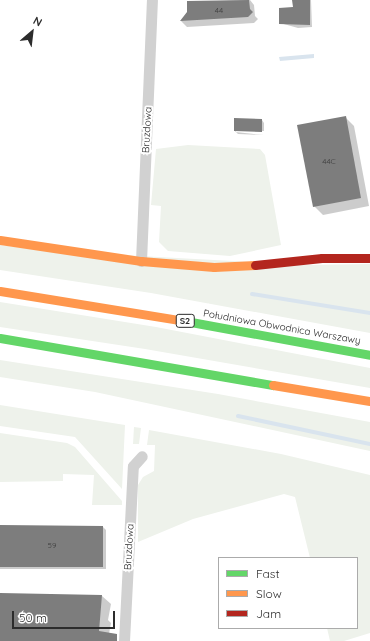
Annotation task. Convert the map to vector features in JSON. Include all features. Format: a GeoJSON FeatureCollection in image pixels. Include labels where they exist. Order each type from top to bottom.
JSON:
{"type":"FeatureCollection","features":[{"type":"Feature","properties":{"kind":"main road"},"geometry":{"type":"LineString","coordinates":[[0,240],[141,260],[240,267],[322,258],[370,258]]}},
{"type":"Feature","properties":{"kind":"main road","name":"Południowa Obwodnica Warszawy"},"geometry":{"type":"LineString","coordinates":[[0,291],[114,308],[370,355]]}},
{"type":"Feature","properties":{"kind":"main road"},"geometry":{"type":"LineString","coordinates":[[0,338],[370,401]]}},
{"type":"Feature","properties":{"kind":"street","name":"Bruzdowa"},"geometry":{"type":"LineString","coordinates":[[141,260],[152,0]]}},
{"type":"Feature","properties":{"kind":"street","name":"Bruzdowa"},"geometry":{"type":"LineString","coordinates":[[124,641],[133,466],[142,456]]}},
{"type":"Feature","properties":{"kind":"shaded area"},"geometry":{"type":"Polygon","coordinates":[[[314,54],[314,58],[280,61],[279,57],[314,54]]]}},
{"type":"Feature","properties":{"kind":"shaded area"},"geometry":{"type":"Polygon","coordinates":[[[188,145],[260,149],[265,155],[281,245],[230,256],[168,251],[159,242],[161,206],[151,205],[156,149],[188,145]]]}},
{"type":"Feature","properties":{"kind":"shaded area"},"geometry":{"type":"Polygon","coordinates":[[[0,245],[47,251],[306,265],[370,264],[370,333],[151,293],[0,270],[0,245]]]}},
{"type":"Feature","properties":{"kind":"shaded area"},"geometry":{"type":"Polygon","coordinates":[[[0,302],[156,327],[370,368],[370,388],[145,349],[0,327],[0,302]]]}},
{"type":"Feature","properties":{"kind":"shaded area"},"geometry":{"type":"Polygon","coordinates":[[[0,360],[218,394],[370,422],[370,451],[95,392],[0,377],[0,360]]]}},
{"type":"Feature","properties":{"kind":"shaded area"},"geometry":{"type":"Polygon","coordinates":[[[0,405],[125,425],[122,489],[75,437],[0,426],[0,405]]]}},
{"type":"Feature","properties":{"kind":"shaded area"},"geometry":{"type":"Polygon","coordinates":[[[134,427],[141,428],[139,444],[133,444],[134,427]]]}},
{"type":"Feature","properties":{"kind":"shaded area"},"geometry":{"type":"Polygon","coordinates":[[[149,430],[281,454],[370,475],[370,633],[344,641],[330,641],[327,629],[358,629],[358,557],[310,557],[295,497],[284,494],[193,519],[138,542],[138,485],[143,477],[154,471],[155,445],[147,445],[149,430]]]}},
{"type":"Feature","properties":{"kind":"shaded area"},"geometry":{"type":"Polygon","coordinates":[[[0,433],[67,443],[75,447],[122,501],[122,505],[92,505],[94,475],[63,474],[63,481],[0,482],[0,433]]]}},
{"type":"Feature","properties":{"kind":"building"},"geometry":{"type":"Polygon","coordinates":[[[249,0],[250,9],[253,12],[248,17],[180,21],[187,12],[187,1],[249,0]]]}},
{"type":"Feature","properties":{"kind":"building"},"geometry":{"type":"Polygon","coordinates":[[[292,0],[310,0],[310,25],[279,24],[279,8],[293,7],[292,0]]]}},
{"type":"Feature","properties":{"kind":"building"},"geometry":{"type":"Polygon","coordinates":[[[346,116],[361,198],[313,207],[297,125],[346,116]]]}},
{"type":"Feature","properties":{"kind":"building"},"geometry":{"type":"Polygon","coordinates":[[[234,118],[262,119],[262,132],[234,131],[234,118]]]}},
{"type":"Feature","properties":{"kind":"building"},"geometry":{"type":"Polygon","coordinates":[[[0,525],[103,526],[103,567],[0,567],[0,525]]]}},
{"type":"Feature","properties":{"kind":"building"},"geometry":{"type":"Polygon","coordinates":[[[0,593],[102,595],[99,631],[117,634],[117,641],[0,641],[0,593]]]}},
{"type":"Feature","properties":{"kind":"waterway"},"geometry":{"type":"LineString","coordinates":[[252,294],[370,313]]}},
{"type":"Feature","properties":{"kind":"waterway"},"geometry":{"type":"LineString","coordinates":[[238,416],[370,444]]}},
{"type":"Feature","properties":{"kind":"traffic: fast"},"geometry":{"type":"LineString","coordinates":[[180,320],[370,355]]}},
{"type":"Feature","properties":{"kind":"traffic: fast"},"geometry":{"type":"LineString","coordinates":[[0,338],[273,385]]}},
{"type":"Feature","properties":{"kind":"traffic: slow"},"geometry":{"type":"LineString","coordinates":[[0,240],[141,261],[214,267],[255,265]]}},
{"type":"Feature","properties":{"kind":"traffic: slow"},"geometry":{"type":"LineString","coordinates":[[0,291],[180,320]]}},
{"type":"Feature","properties":{"kind":"traffic: slow"},"geometry":{"type":"LineString","coordinates":[[273,385],[370,401]]}},
{"type":"Feature","properties":{"kind":"traffic: jam"},"geometry":{"type":"LineString","coordinates":[[255,265],[322,258],[370,258]]}}]}
